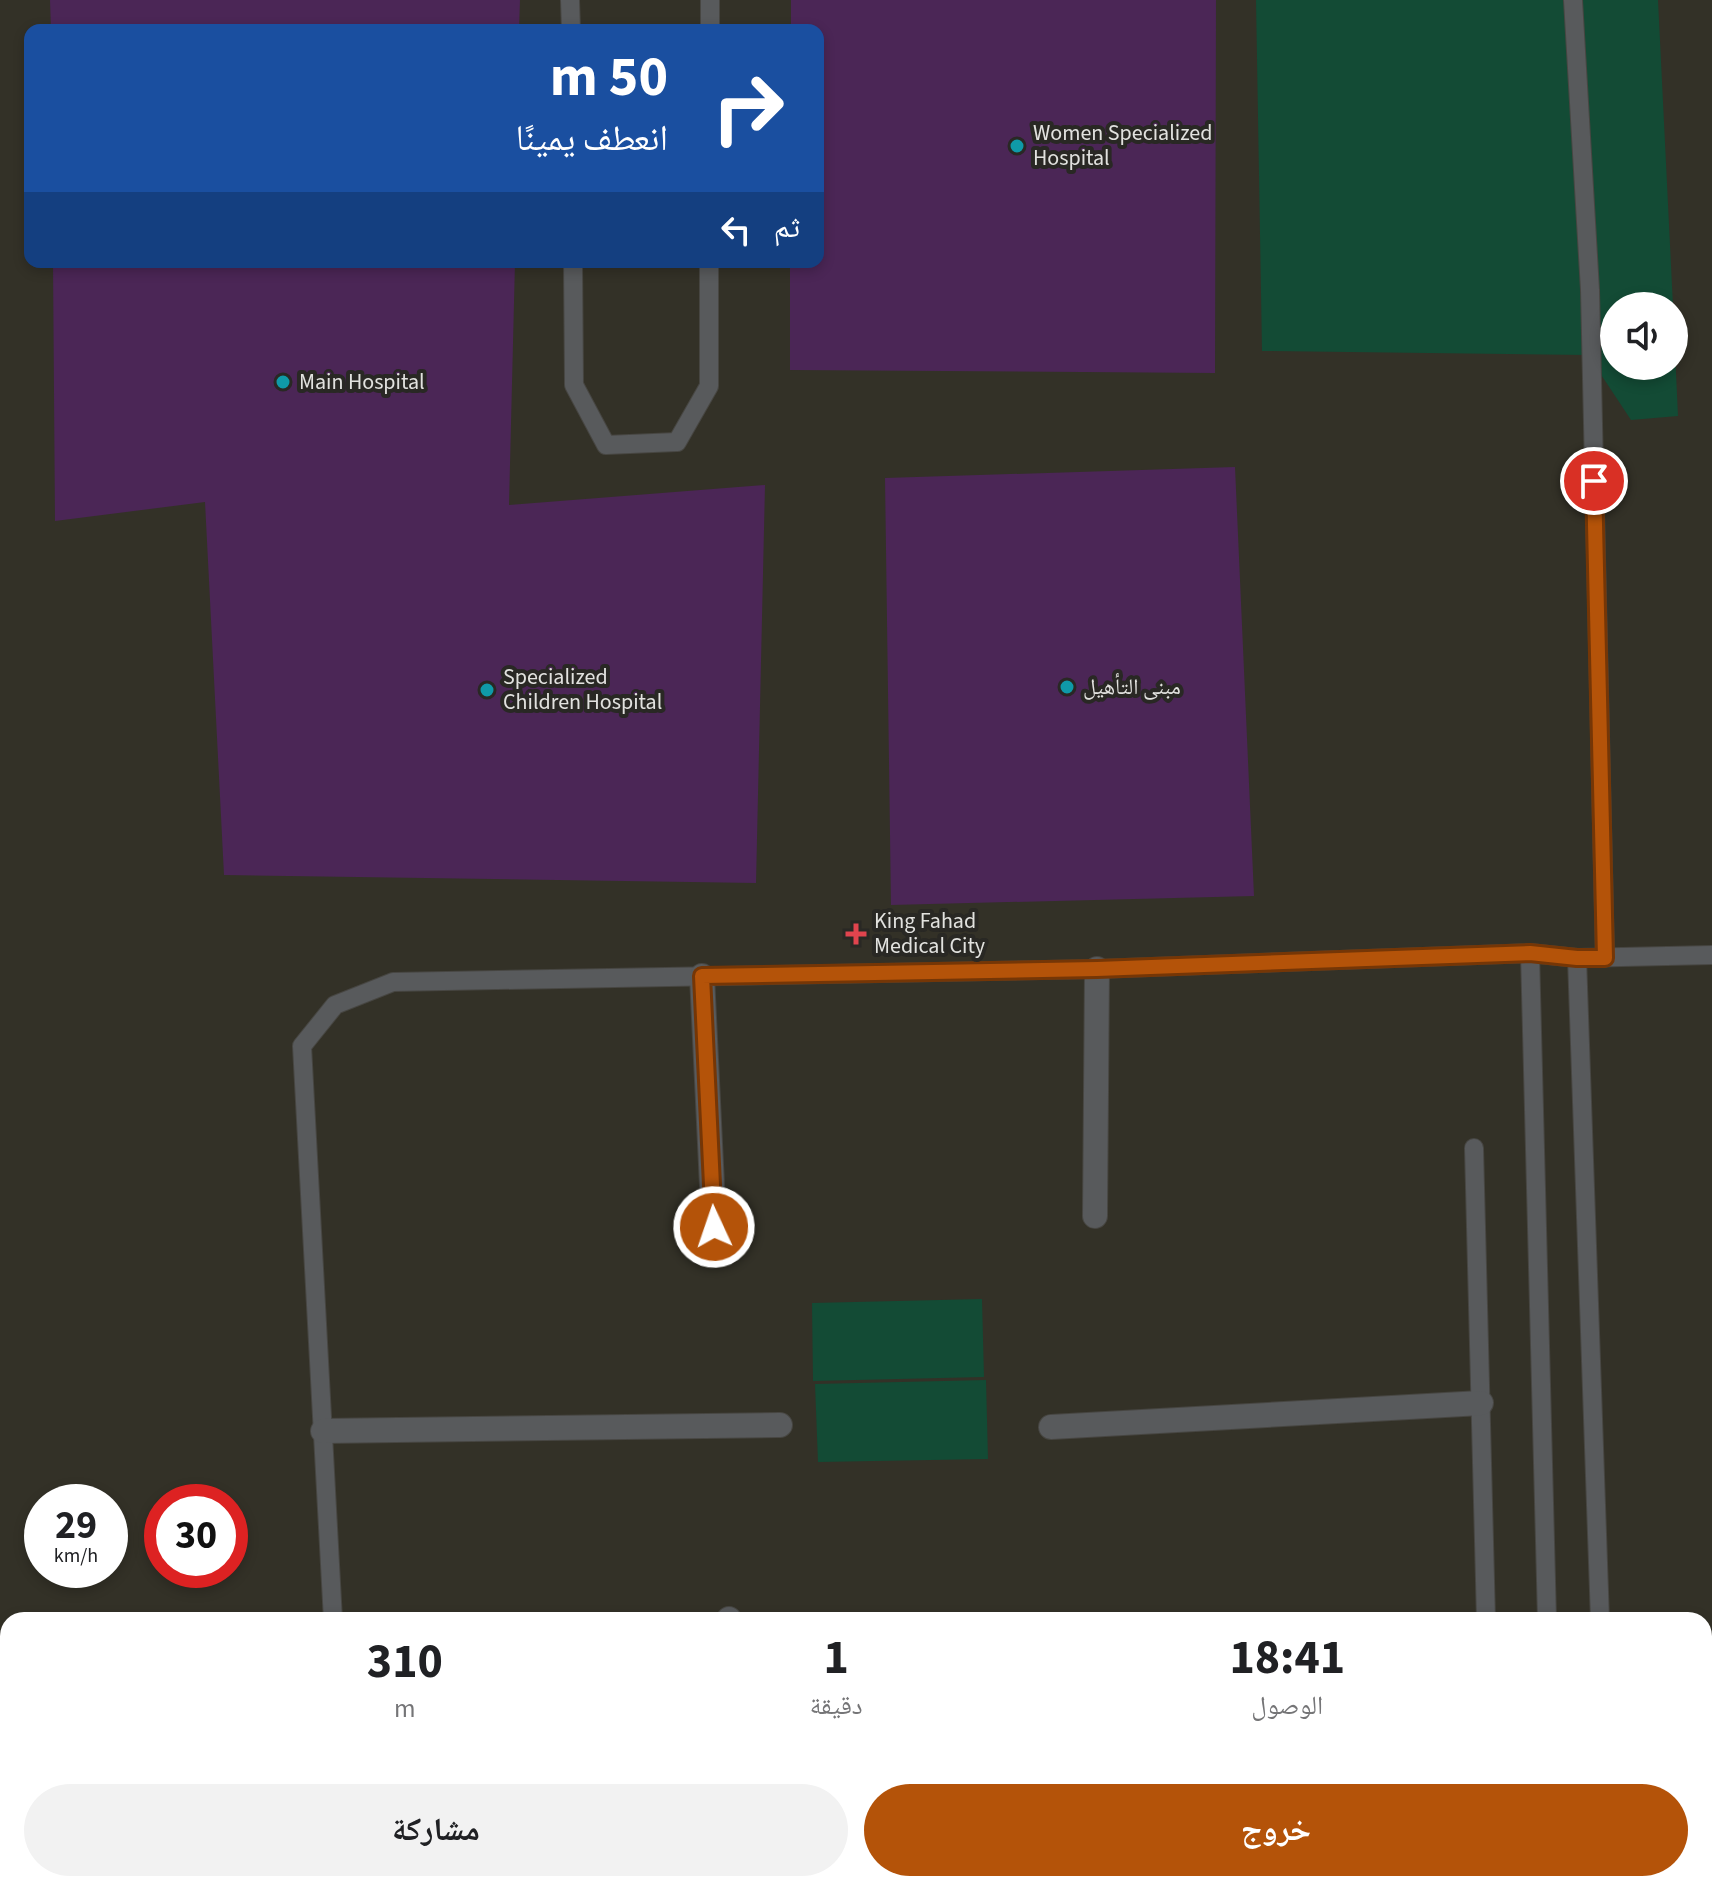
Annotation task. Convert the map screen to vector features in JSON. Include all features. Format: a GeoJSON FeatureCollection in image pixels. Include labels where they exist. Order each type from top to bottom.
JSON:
{"type":"FeatureCollection","features":[{"type":"Feature","properties":{"kind":"street"},"geometry":{"type":"LineString","coordinates":[[1095,1216],[1097,969]]}},
{"type":"Feature","properties":{"kind":"street"},"geometry":{"type":"LineString","coordinates":[[702,976],[714,1227]]}},
{"type":"Feature","properties":{"kind":"street"},"geometry":{"type":"LineString","coordinates":[[1051,1427],[1481,1403]]}},
{"type":"Feature","properties":{"kind":"street"},"geometry":{"type":"LineString","coordinates":[[323,1431],[780,1425]]}},
{"type":"Feature","properties":{"kind":"lane"},"geometry":{"type":"LineString","coordinates":[[570,0],[571,24]]}},
{"type":"Feature","properties":{"kind":"lane"},"geometry":{"type":"LineString","coordinates":[[710,0],[710,24]]}},
{"type":"Feature","properties":{"kind":"lane"},"geometry":{"type":"LineString","coordinates":[[1573,0],[1590,290],[1605,958]]}},
{"type":"Feature","properties":{"kind":"lane"},"geometry":{"type":"LineString","coordinates":[[573,268],[574,385],[606,445],[677,442],[709,386],[709,268]]}},
{"type":"Feature","properties":{"kind":"lane"},"geometry":{"type":"LineString","coordinates":[[333,1612],[302,1046],[335,1005],[393,982],[1097,969],[1530,953],[1577,958],[1712,955]]}},
{"type":"Feature","properties":{"kind":"lane"},"geometry":{"type":"LineString","coordinates":[[1530,953],[1547,1612]]}},
{"type":"Feature","properties":{"kind":"lane"},"geometry":{"type":"LineString","coordinates":[[1577,958],[1600,1612]]}},
{"type":"Feature","properties":{"kind":"lane"},"geometry":{"type":"LineString","coordinates":[[1474,1148],[1486,1612]]}},
{"type":"Feature","properties":{"kind":"shaded area","name":"King Fahad Medical City"},"geometry":{"type":"Polygon","coordinates":[[[0,0],[1712,0],[1712,1612],[0,1612],[0,0]]]}},
{"type":"Feature","properties":{"kind":"green space"},"geometry":{"type":"Polygon","coordinates":[[[1256,0],[1658,0],[1672,292],[1600,292],[1600,373],[1588,355],[1262,351],[1256,0]]]}},
{"type":"Feature","properties":{"kind":"green space"},"geometry":{"type":"Polygon","coordinates":[[[1605,380],[1676,380],[1678,416],[1631,420],[1605,380]]]}},
{"type":"Feature","properties":{"kind":"green space"},"geometry":{"type":"Polygon","coordinates":[[[982,1299],[984,1377],[813,1381],[812,1303],[982,1299]]]}},
{"type":"Feature","properties":{"kind":"green space"},"geometry":{"type":"Polygon","coordinates":[[[986,1380],[988,1459],[818,1462],[815,1384],[986,1380]]]}},
{"type":"Feature","properties":{"kind":"building"},"geometry":{"type":"Polygon","coordinates":[[[50,0],[520,0],[519,24],[51,24],[50,0]]]}},
{"type":"Feature","properties":{"kind":"building","name":"Women Specialized Hospital"},"geometry":{"type":"Polygon","coordinates":[[[791,0],[1216,0],[1215,373],[790,370],[790,268],[824,268],[824,24],[791,24],[791,0]]]}},
{"type":"Feature","properties":{"kind":"building","name":"Specialized Children Hospital"},"geometry":{"type":"Polygon","coordinates":[[[53,268],[515,268],[509,505],[765,485],[756,883],[224,875],[205,502],[55,521],[53,268]]]}},
{"type":"Feature","properties":{"kind":"building","name":"مبنى التأهيل"},"geometry":{"type":"Polygon","coordinates":[[[1235,467],[1254,896],[891,905],[885,478],[1235,467]]]}},
{"type":"Feature","properties":{"kind":"place","name":"Women Specialized Hospital"},"geometry":{"type":"Point","coordinates":[1017,146]}},
{"type":"Feature","properties":{"kind":"place","name":"Main Hospital"},"geometry":{"type":"Point","coordinates":[283,382]}},
{"type":"Feature","properties":{"kind":"place","name":"مبنى التأهيل"},"geometry":{"type":"Point","coordinates":[1067,687]}},
{"type":"Feature","properties":{"kind":"place","name":"Specialized Children Hospital"},"geometry":{"type":"Point","coordinates":[487,690]}},
{"type":"Feature","properties":{"kind":"place","name":"King Fahad Medical City"},"geometry":{"type":"Point","coordinates":[856,934]}},
{"type":"Feature","properties":{"kind":"route"},"geometry":{"type":"LineString","coordinates":[[714,1227],[702,976],[1097,969],[1530,953],[1605,958],[1594,481]]}}]}
